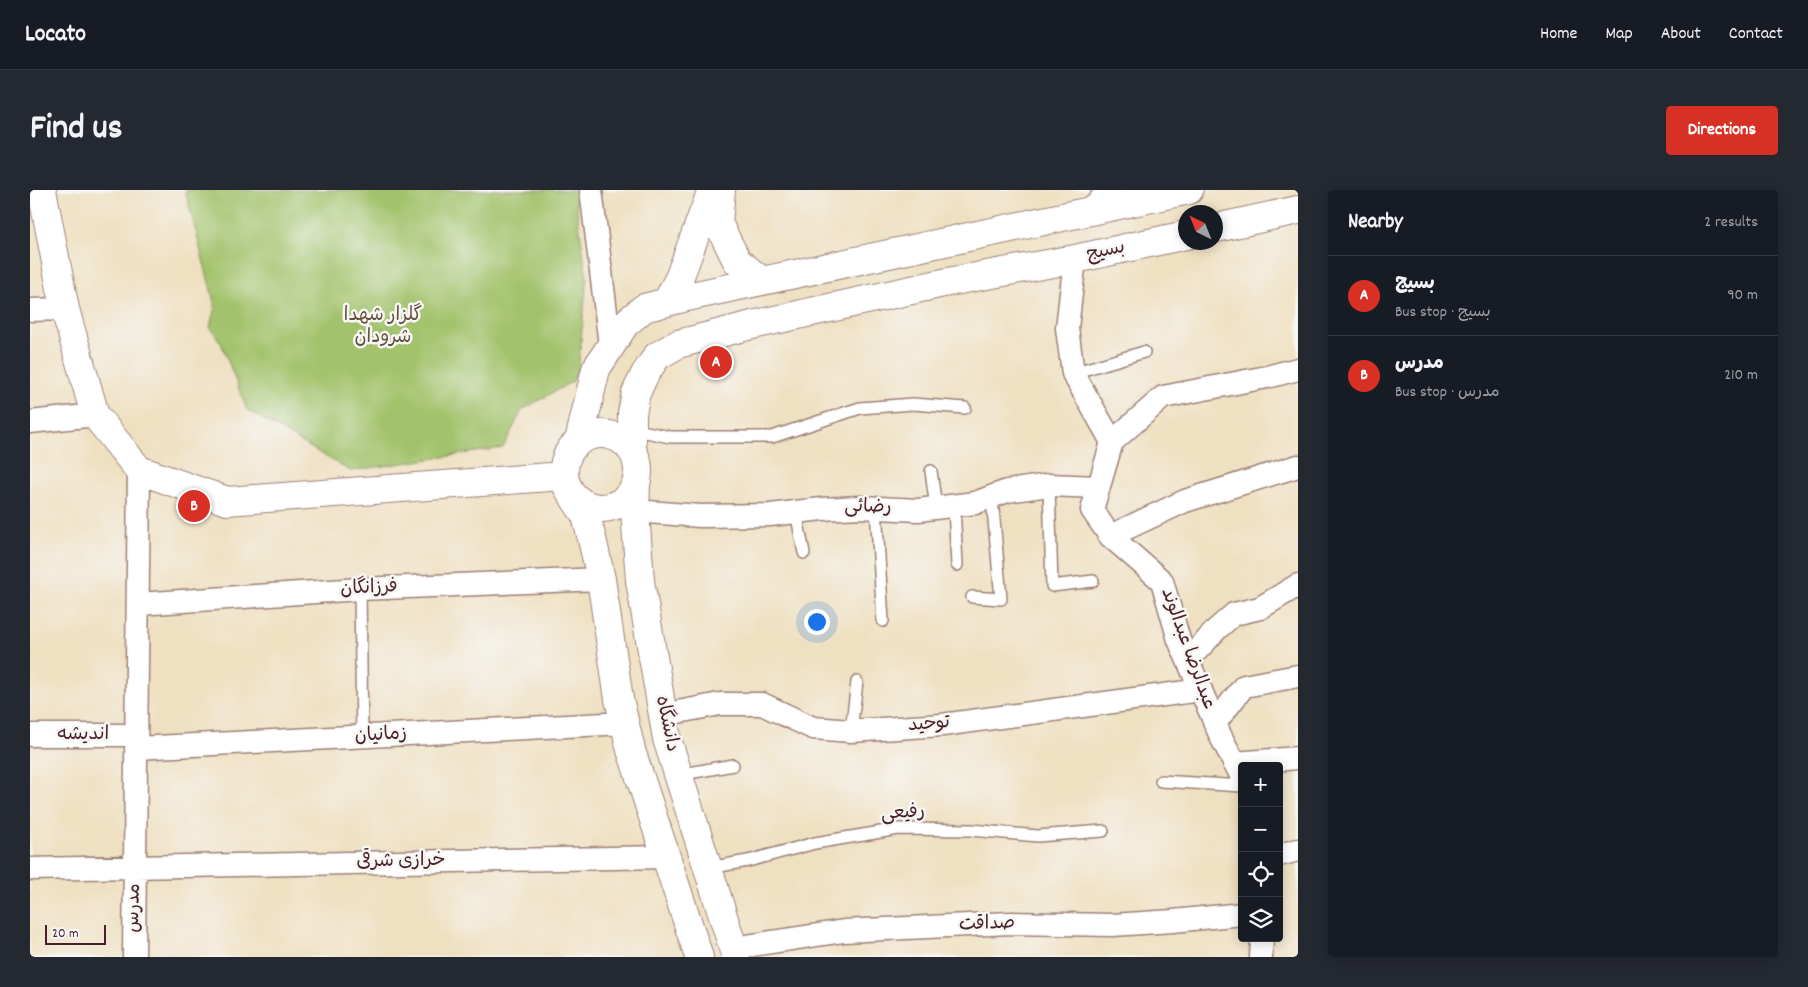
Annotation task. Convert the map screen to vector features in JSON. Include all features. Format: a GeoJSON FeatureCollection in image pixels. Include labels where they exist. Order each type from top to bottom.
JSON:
{"type":"FeatureCollection","features":[{"type":"Feature","properties":{"kind":"main road"},"geometry":{"type":"LineString","coordinates":[[42,190],[65,309],[95,415],[139,470],[227,501],[569,487]]}},
{"type":"Feature","properties":{"kind":"main road"},"geometry":{"type":"LineString","coordinates":[[667,302],[680,276],[712,190]]}},
{"type":"Feature","properties":{"kind":"main road"},"geometry":{"type":"LineString","coordinates":[[721,190],[718,223],[737,261],[762,281]]}},
{"type":"Feature","properties":{"kind":"main road"},"geometry":{"type":"LineString","coordinates":[[578,441],[589,436],[601,434],[623,441],[632,439],[638,466],[636,484],[631,494],[622,502],[610,508],[598,509],[585,506],[569,487],[564,462],[578,441],[596,369],[625,324],[644,308],[934,244],[1090,200],[1189,190]]}},
{"type":"Feature","properties":{"kind":"main road"},"geometry":{"type":"LineString","coordinates":[[1223,226],[1298,210]]}},
{"type":"Feature","properties":{"kind":"main road","name":"بسیج"},"geometry":{"type":"LineString","coordinates":[[632,439],[632,413],[636,393],[645,374],[657,356],[678,344],[752,325],[948,282],[1075,259],[1178,237]]}},
{"type":"Feature","properties":{"kind":"main road"},"geometry":{"type":"LineString","coordinates":[[934,244],[948,282]]}},
{"type":"Feature","properties":{"kind":"main road","name":"دانشگاه"},"geometry":{"type":"LineString","coordinates":[[636,484],[634,511],[640,581],[667,739],[734,953]]}},
{"type":"Feature","properties":{"kind":"main road","name":"دانشگاه"},"geometry":{"type":"LineString","coordinates":[[569,487],[586,516],[601,579],[619,699],[630,750],[699,957]]}},
{"type":"Feature","properties":{"kind":"street"},"geometry":{"type":"LineString","coordinates":[[591,190],[610,345]]}},
{"type":"Feature","properties":{"kind":"street"},"geometry":{"type":"LineString","coordinates":[[1090,200],[1108,190]]}},
{"type":"Feature","properties":{"kind":"street"},"geometry":{"type":"LineString","coordinates":[[1075,259],[1066,328],[1073,373],[1112,442],[1163,397],[1267,377],[1298,369]]}},
{"type":"Feature","properties":{"kind":"street"},"geometry":{"type":"LineString","coordinates":[[30,310],[65,309]]}},
{"type":"Feature","properties":{"kind":"street"},"geometry":{"type":"LineString","coordinates":[[30,422],[95,415]]}},
{"type":"Feature","properties":{"kind":"street","name":"عبدالرضا عبدالوند"},"geometry":{"type":"LineString","coordinates":[[1112,442],[1092,510],[1110,536],[1162,581],[1179,640],[1214,723],[1238,770]]}},
{"type":"Feature","properties":{"kind":"street"},"geometry":{"type":"LineString","coordinates":[[1110,536],[1184,501],[1298,466]]}},
{"type":"Feature","properties":{"kind":"street","name":"مدرس"},"geometry":{"type":"LineString","coordinates":[[134,957],[139,470]]}},
{"type":"Feature","properties":{"kind":"street","name":"رضائی"},"geometry":{"type":"LineString","coordinates":[[634,511],[700,516],[770,515],[822,509],[876,508],[918,510],[975,503],[1007,491],[1050,486],[1098,487]]}},
{"type":"Feature","properties":{"kind":"street","name":"فرزانگان"},"geometry":{"type":"LineString","coordinates":[[138,604],[360,589],[601,579]]}},
{"type":"Feature","properties":{"kind":"street"},"geometry":{"type":"LineString","coordinates":[[1188,660],[1216,629],[1234,614],[1260,608],[1298,585]]}},
{"type":"Feature","properties":{"kind":"street"},"geometry":{"type":"LineString","coordinates":[[1214,723],[1244,686],[1298,676]]}},
{"type":"Feature","properties":{"kind":"street","name":"توحید"},"geometry":{"type":"LineString","coordinates":[[662,715],[720,704],[762,704],[813,728],[851,731],[942,725],[1200,690]]}},
{"type":"Feature","properties":{"kind":"street","name":"زمانیان"},"geometry":{"type":"LineString","coordinates":[[136,741],[362,736],[625,723]]}},
{"type":"Feature","properties":{"kind":"street","name":"اندیشه"},"geometry":{"type":"LineString","coordinates":[[30,736],[136,741]]}},
{"type":"Feature","properties":{"kind":"street"},"geometry":{"type":"LineString","coordinates":[[1278,762],[1298,758]]}},
{"type":"Feature","properties":{"kind":"street"},"geometry":{"type":"LineString","coordinates":[[1283,854],[1298,850]]}},
{"type":"Feature","properties":{"kind":"street","name":"خرازی شرقی"},"geometry":{"type":"LineString","coordinates":[[30,869],[666,857]]}},
{"type":"Feature","properties":{"kind":"street","name":"صداقت"},"geometry":{"type":"LineString","coordinates":[[734,953],[768,950],[844,931],[1010,923],[1112,925],[1238,914]]}},
{"type":"Feature","properties":{"kind":"street"},"geometry":{"type":"LineString","coordinates":[[1261,957],[1262,942]]}},
{"type":"Feature","properties":{"kind":"lane"},"geometry":{"type":"LineString","coordinates":[[1073,373],[1144,352]]}},
{"type":"Feature","properties":{"kind":"lane"},"geometry":{"type":"LineString","coordinates":[[632,439],[772,436],[860,408],[912,404],[965,408]]}},
{"type":"Feature","properties":{"kind":"lane"},"geometry":{"type":"LineString","coordinates":[[931,471],[945,507],[958,565]]}},
{"type":"Feature","properties":{"kind":"lane"},"geometry":{"type":"LineString","coordinates":[[1050,486],[1052,586],[1093,581]]}},
{"type":"Feature","properties":{"kind":"lane"},"geometry":{"type":"LineString","coordinates":[[972,597],[1001,599],[992,497]]}},
{"type":"Feature","properties":{"kind":"lane"},"geometry":{"type":"LineString","coordinates":[[876,508],[883,621]]}},
{"type":"Feature","properties":{"kind":"lane"},"geometry":{"type":"LineString","coordinates":[[796,512],[804,553]]}},
{"type":"Feature","properties":{"kind":"lane"},"geometry":{"type":"LineString","coordinates":[[360,589],[362,736]]}},
{"type":"Feature","properties":{"kind":"lane"},"geometry":{"type":"LineString","coordinates":[[851,731],[857,682]]}},
{"type":"Feature","properties":{"kind":"lane"},"geometry":{"type":"LineString","coordinates":[[678,775],[733,765]]}},
{"type":"Feature","properties":{"kind":"lane"},"geometry":{"type":"LineString","coordinates":[[1161,781],[1238,786]]}},
{"type":"Feature","properties":{"kind":"lane","name":"رفیعی"},"geometry":{"type":"LineString","coordinates":[[708,868],[816,844],[899,829],[971,830],[1038,836],[1103,831]]}},
{"type":"Feature","properties":{"kind":"green space","name":"گلزار شهدا شرودان"},"geometry":{"type":"Polygon","coordinates":[[[185,190],[574,190],[587,277],[578,371],[573,381],[522,410],[503,448],[350,471],[247,410],[221,343],[210,327],[215,306],[185,190]]]}},
{"type":"Feature","properties":{"kind":"place","name":"بسیج"},"geometry":{"type":"Point","coordinates":[716,362]}},
{"type":"Feature","properties":{"kind":"place","name":"مدرس"},"geometry":{"type":"Point","coordinates":[194,506]}}]}
